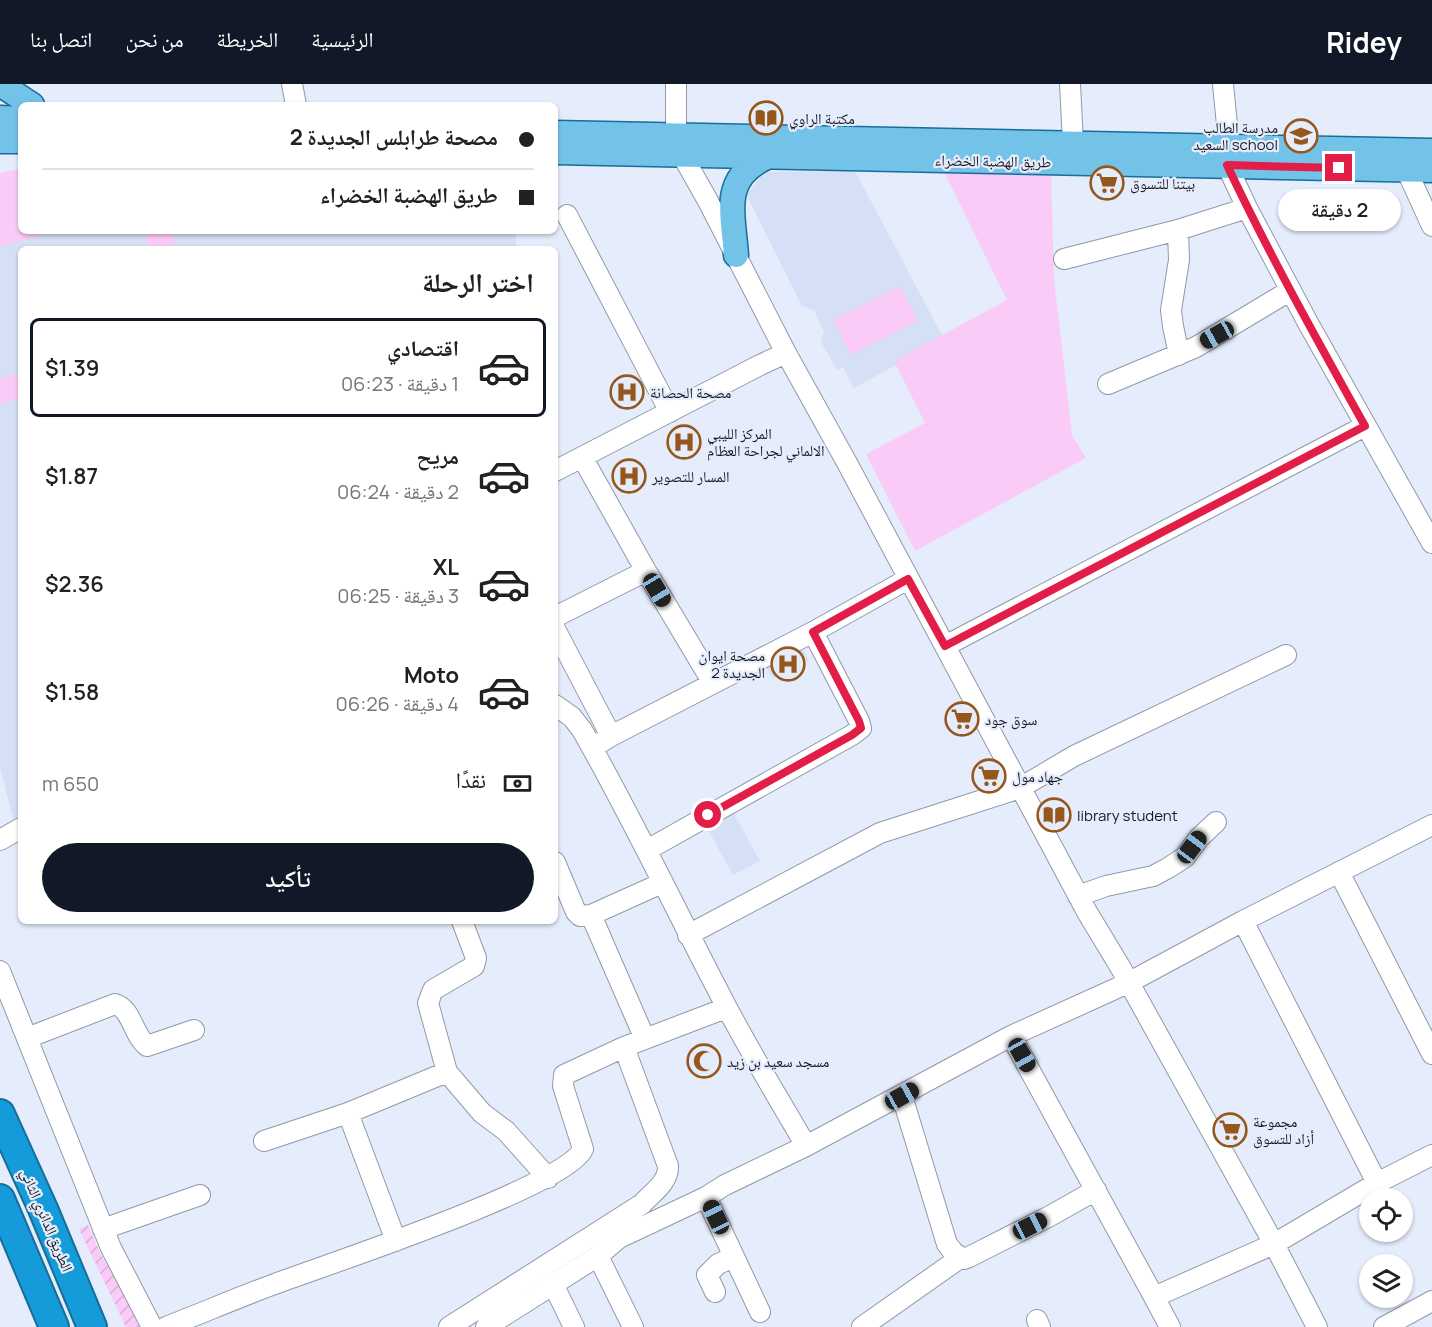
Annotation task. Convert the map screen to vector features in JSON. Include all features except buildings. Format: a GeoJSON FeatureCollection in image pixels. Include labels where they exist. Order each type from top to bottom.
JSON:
{"type":"FeatureCollection","features":[{"type":"Feature","properties":{"kind":"highway","name":"الطريق الدائري الثاني"},"geometry":{"type":"LineString","coordinates":[[0,1114],[43,1209],[92,1327]]}},
{"type":"Feature","properties":{"kind":"highway"},"geometry":{"type":"LineString","coordinates":[[0,1199],[54,1327]]}},
{"type":"Feature","properties":{"kind":"main road"},"geometry":{"type":"LineString","coordinates":[[0,84],[27,102]]}},
{"type":"Feature","properties":{"kind":"main road"},"geometry":{"type":"LineString","coordinates":[[0,118],[18,119]]}},
{"type":"Feature","properties":{"kind":"main road","name":"طريق الهضبة الخضراء"},"geometry":{"type":"LineString","coordinates":[[558,133],[769,156],[1228,156],[1432,150]]}},
{"type":"Feature","properties":{"kind":"main road"},"geometry":{"type":"LineString","coordinates":[[0,141],[18,141]]}},
{"type":"Feature","properties":{"kind":"main road","name":"طريق الهضبة الخضراء"},"geometry":{"type":"LineString","coordinates":[[558,152],[679,146],[1073,143],[1432,170]]}},
{"type":"Feature","properties":{"kind":"main road"},"geometry":{"type":"LineString","coordinates":[[736,255],[731,204],[733,192],[737,180],[750,166],[769,156]]}},
{"type":"Feature","properties":{"kind":"street"},"geometry":{"type":"LineString","coordinates":[[292,84],[295,102]]}},
{"type":"Feature","properties":{"kind":"street"},"geometry":{"type":"LineString","coordinates":[[676,84],[679,146],[786,353],[1078,896],[1274,1244],[1317,1327]]}},
{"type":"Feature","properties":{"kind":"street"},"geometry":{"type":"LineString","coordinates":[[1070,84],[1073,143]]}},
{"type":"Feature","properties":{"kind":"street"},"geometry":{"type":"LineString","coordinates":[[1223,84],[1228,156],[1247,208],[1365,426],[1432,543]]}},
{"type":"Feature","properties":{"kind":"street"},"geometry":{"type":"LineString","coordinates":[[1406,169],[1432,226]]}},
{"type":"Feature","properties":{"kind":"street"},"geometry":{"type":"LineString","coordinates":[[1064,259],[1178,230],[1247,208]]}},
{"type":"Feature","properties":{"kind":"street"},"geometry":{"type":"LineString","coordinates":[[567,215],[670,412]]}},
{"type":"Feature","properties":{"kind":"street"},"geometry":{"type":"LineString","coordinates":[[1178,230],[1179,260],[1172,310],[1179,355]]}},
{"type":"Feature","properties":{"kind":"street"},"geometry":{"type":"LineString","coordinates":[[1107,384],[1179,355],[1291,290]]}},
{"type":"Feature","properties":{"kind":"street"},"geometry":{"type":"LineString","coordinates":[[558,469],[760,364],[786,353]]}},
{"type":"Feature","properties":{"kind":"street"},"geometry":{"type":"LineString","coordinates":[[945,646],[1365,426]]}},
{"type":"Feature","properties":{"kind":"street"},"geometry":{"type":"LineString","coordinates":[[582,457],[645,571],[713,683]]}},
{"type":"Feature","properties":{"kind":"street"},"geometry":{"type":"LineString","coordinates":[[558,616],[645,571]]}},
{"type":"Feature","properties":{"kind":"street"},"geometry":{"type":"LineString","coordinates":[[592,748],[813,632],[908,579]]}},
{"type":"Feature","properties":{"kind":"street"},"geometry":{"type":"LineString","coordinates":[[647,850],[842,741],[861,728],[813,632]]}},
{"type":"Feature","properties":{"kind":"street"},"geometry":{"type":"LineString","coordinates":[[558,635],[611,736]]}},
{"type":"Feature","properties":{"kind":"street"},"geometry":{"type":"LineString","coordinates":[[688,935],[880,833],[1020,788],[1074,756],[1286,656]]}},
{"type":"Feature","properties":{"kind":"street"},"geometry":{"type":"LineString","coordinates":[[558,707],[572,717],[592,748],[647,850],[726,1008],[806,1146]]}},
{"type":"Feature","properties":{"kind":"street"},"geometry":{"type":"LineString","coordinates":[[1078,896],[1106,886],[1153,876],[1168,868],[1185,857],[1199,838],[1216,822]]}},
{"type":"Feature","properties":{"kind":"street"},"geometry":{"type":"LineString","coordinates":[[486,1327],[598,1256],[619,1238],[806,1146],[1011,1036],[1128,983],[1243,921],[1432,825]]}},
{"type":"Feature","properties":{"kind":"street"},"geometry":{"type":"LineString","coordinates":[[0,840],[18,830]]}},
{"type":"Feature","properties":{"kind":"street"},"geometry":{"type":"LineString","coordinates":[[558,869],[576,912],[580,916],[591,915],[662,883]]}},
{"type":"Feature","properties":{"kind":"street"},"geometry":{"type":"LineString","coordinates":[[1339,872],[1432,1054]]}},
{"type":"Feature","properties":{"kind":"street"},"geometry":{"type":"LineString","coordinates":[[591,915],[645,1039]]}},
{"type":"Feature","properties":{"kind":"street"},"geometry":{"type":"LineString","coordinates":[[1243,921],[1377,1183]]}},
{"type":"Feature","properties":{"kind":"street"},"geometry":{"type":"LineString","coordinates":[[463,924],[476,958],[474,966],[433,990],[428,1003],[447,1072],[482,1113],[506,1131],[548,1178]]}},
{"type":"Feature","properties":{"kind":"street"},"geometry":{"type":"LineString","coordinates":[[0,971],[104,1229],[152,1327]]}},
{"type":"Feature","properties":{"kind":"street"},"geometry":{"type":"LineString","coordinates":[[27,1038],[115,1004],[124,1009],[140,1039],[147,1046],[194,1030]]}},
{"type":"Feature","properties":{"kind":"street"},"geometry":{"type":"LineString","coordinates":[[166,1327],[274,1284],[396,1241],[548,1178],[578,1156],[583,1149],[563,1086],[564,1075],[624,1047],[726,1008]]}},
{"type":"Feature","properties":{"kind":"street"},"geometry":{"type":"LineString","coordinates":[[1011,1036],[1170,1327]]}},
{"type":"Feature","properties":{"kind":"street"},"geometry":{"type":"LineString","coordinates":[[449,1327],[642,1204],[665,1180],[668,1166],[624,1047]]}},
{"type":"Feature","properties":{"kind":"street"},"geometry":{"type":"LineString","coordinates":[[264,1141],[348,1113],[447,1072]]}},
{"type":"Feature","properties":{"kind":"street"},"geometry":{"type":"LineString","coordinates":[[902,1096],[947,1244],[960,1258]]}},
{"type":"Feature","properties":{"kind":"street"},"geometry":{"type":"LineString","coordinates":[[348,1113],[396,1241]]}},
{"type":"Feature","properties":{"kind":"street"},"geometry":{"type":"LineString","coordinates":[[1154,1297],[1274,1244],[1377,1183],[1432,1155]]}},
{"type":"Feature","properties":{"kind":"street"},"geometry":{"type":"LineString","coordinates":[[862,1327],[960,1258],[969,1257],[1096,1190]]}},
{"type":"Feature","properties":{"kind":"street"},"geometry":{"type":"LineString","coordinates":[[104,1229],[200,1195]]}},
{"type":"Feature","properties":{"kind":"street"},"geometry":{"type":"LineString","coordinates":[[706,1197],[760,1312]]}},
{"type":"Feature","properties":{"kind":"street"},"geometry":{"type":"LineString","coordinates":[[598,1256],[633,1327]]}},
{"type":"Feature","properties":{"kind":"street"},"geometry":{"type":"LineString","coordinates":[[714,1292],[707,1275],[718,1264],[734,1257]]}},
{"type":"Feature","properties":{"kind":"street"},"geometry":{"type":"LineString","coordinates":[[553,1284],[574,1327]]}},
{"type":"Feature","properties":{"kind":"street"},"geometry":{"type":"LineString","coordinates":[[1384,1327],[1432,1301]]}},
{"type":"Feature","properties":{"kind":"shaded area"},"geometry":{"type":"Polygon","coordinates":[[[18,170],[18,234],[515,234],[517,246],[18,246],[18,817],[13,819],[0,768],[0,173],[18,170]]]}},
{"type":"Feature","properties":{"kind":"shaded area"},"geometry":{"type":"Polygon","coordinates":[[[18,170],[18,234],[47,234],[0,246],[0,173],[18,170]]]}},
{"type":"Feature","properties":{"kind":"shaded area"},"geometry":{"type":"Polygon","coordinates":[[[943,170],[1051,174],[1054,279],[1072,435],[1086,458],[915,551],[866,454],[925,423],[894,361],[1007,300],[943,170]]]}},
{"type":"Feature","properties":{"kind":"shaded area"},"geometry":{"type":"Polygon","coordinates":[[[855,171],[944,339],[854,388],[843,367],[837,370],[821,342],[824,332],[814,310],[802,306],[747,196],[763,172],[855,171]]]}},
{"type":"Feature","properties":{"kind":"shaded area"},"geometry":{"type":"Polygon","coordinates":[[[146,234],[173,234],[175,246],[148,246],[146,234]]]}},
{"type":"Feature","properties":{"kind":"shaded area"},"geometry":{"type":"Polygon","coordinates":[[[900,286],[918,321],[851,355],[833,320],[900,286]]]}},
{"type":"Feature","properties":{"kind":"shaded area"},"geometry":{"type":"Polygon","coordinates":[[[18,373],[18,399],[0,404],[0,378],[18,373]]]}},
{"type":"Feature","properties":{"kind":"shaded area","name":"مصحة ايوان الجديدة 2"},"geometry":{"type":"Polygon","coordinates":[[[804,650],[809,661],[772,678],[767,668],[804,650]]]}},
{"type":"Feature","properties":{"kind":"shaded area"},"geometry":{"type":"Polygon","coordinates":[[[732,810],[760,861],[733,875],[705,824],[732,810]]]}},
{"type":"Feature","properties":{"kind":"shaded area"},"geometry":{"type":"Polygon","coordinates":[[[88,1225],[101,1255],[145,1327],[126,1327],[79,1229],[88,1225]]]}},
{"type":"Feature","properties":{"kind":"place","name":"مكتبة الراوي"},"geometry":{"type":"Point","coordinates":[766,118]}},
{"type":"Feature","properties":{"kind":"place","name":"مدرسة الطالب السعيد school"},"geometry":{"type":"Point","coordinates":[1301,136]}},
{"type":"Feature","properties":{"kind":"place","name":"بيتنا للتسوق"},"geometry":{"type":"Point","coordinates":[1107,183]}},
{"type":"Feature","properties":{"kind":"place","name":"مصحة الحصانة"},"geometry":{"type":"Point","coordinates":[627,392]}},
{"type":"Feature","properties":{"kind":"place","name":"المركز الليبي الالماني لجراحة العظام"},"geometry":{"type":"Point","coordinates":[684,442]}},
{"type":"Feature","properties":{"kind":"place","name":"المسار للتصوير"},"geometry":{"type":"Point","coordinates":[629,476]}},
{"type":"Feature","properties":{"kind":"place","name":"مصحة ايوان الجديدة 2"},"geometry":{"type":"Point","coordinates":[788,664]}},
{"type":"Feature","properties":{"kind":"place","name":"سوق جود"},"geometry":{"type":"Point","coordinates":[962,719]}},
{"type":"Feature","properties":{"kind":"place","name":"جهاد مول"},"geometry":{"type":"Point","coordinates":[989,776]}},
{"type":"Feature","properties":{"kind":"place","name":"library student"},"geometry":{"type":"Point","coordinates":[1054,815]}},
{"type":"Feature","properties":{"kind":"place","name":"مسجد سعيد بن زيد"},"geometry":{"type":"Point","coordinates":[704,1061]}},
{"type":"Feature","properties":{"kind":"place","name":"مجموعة أزاد للتسوق"},"geometry":{"type":"Point","coordinates":[1230,1130]}},
{"type":"Feature","properties":{"kind":"route"},"geometry":{"type":"LineString","coordinates":[[708,815],[861,728],[813,632],[908,579],[945,646],[1365,426],[1247,208],[1227,165],[1339,168]]}}]}
